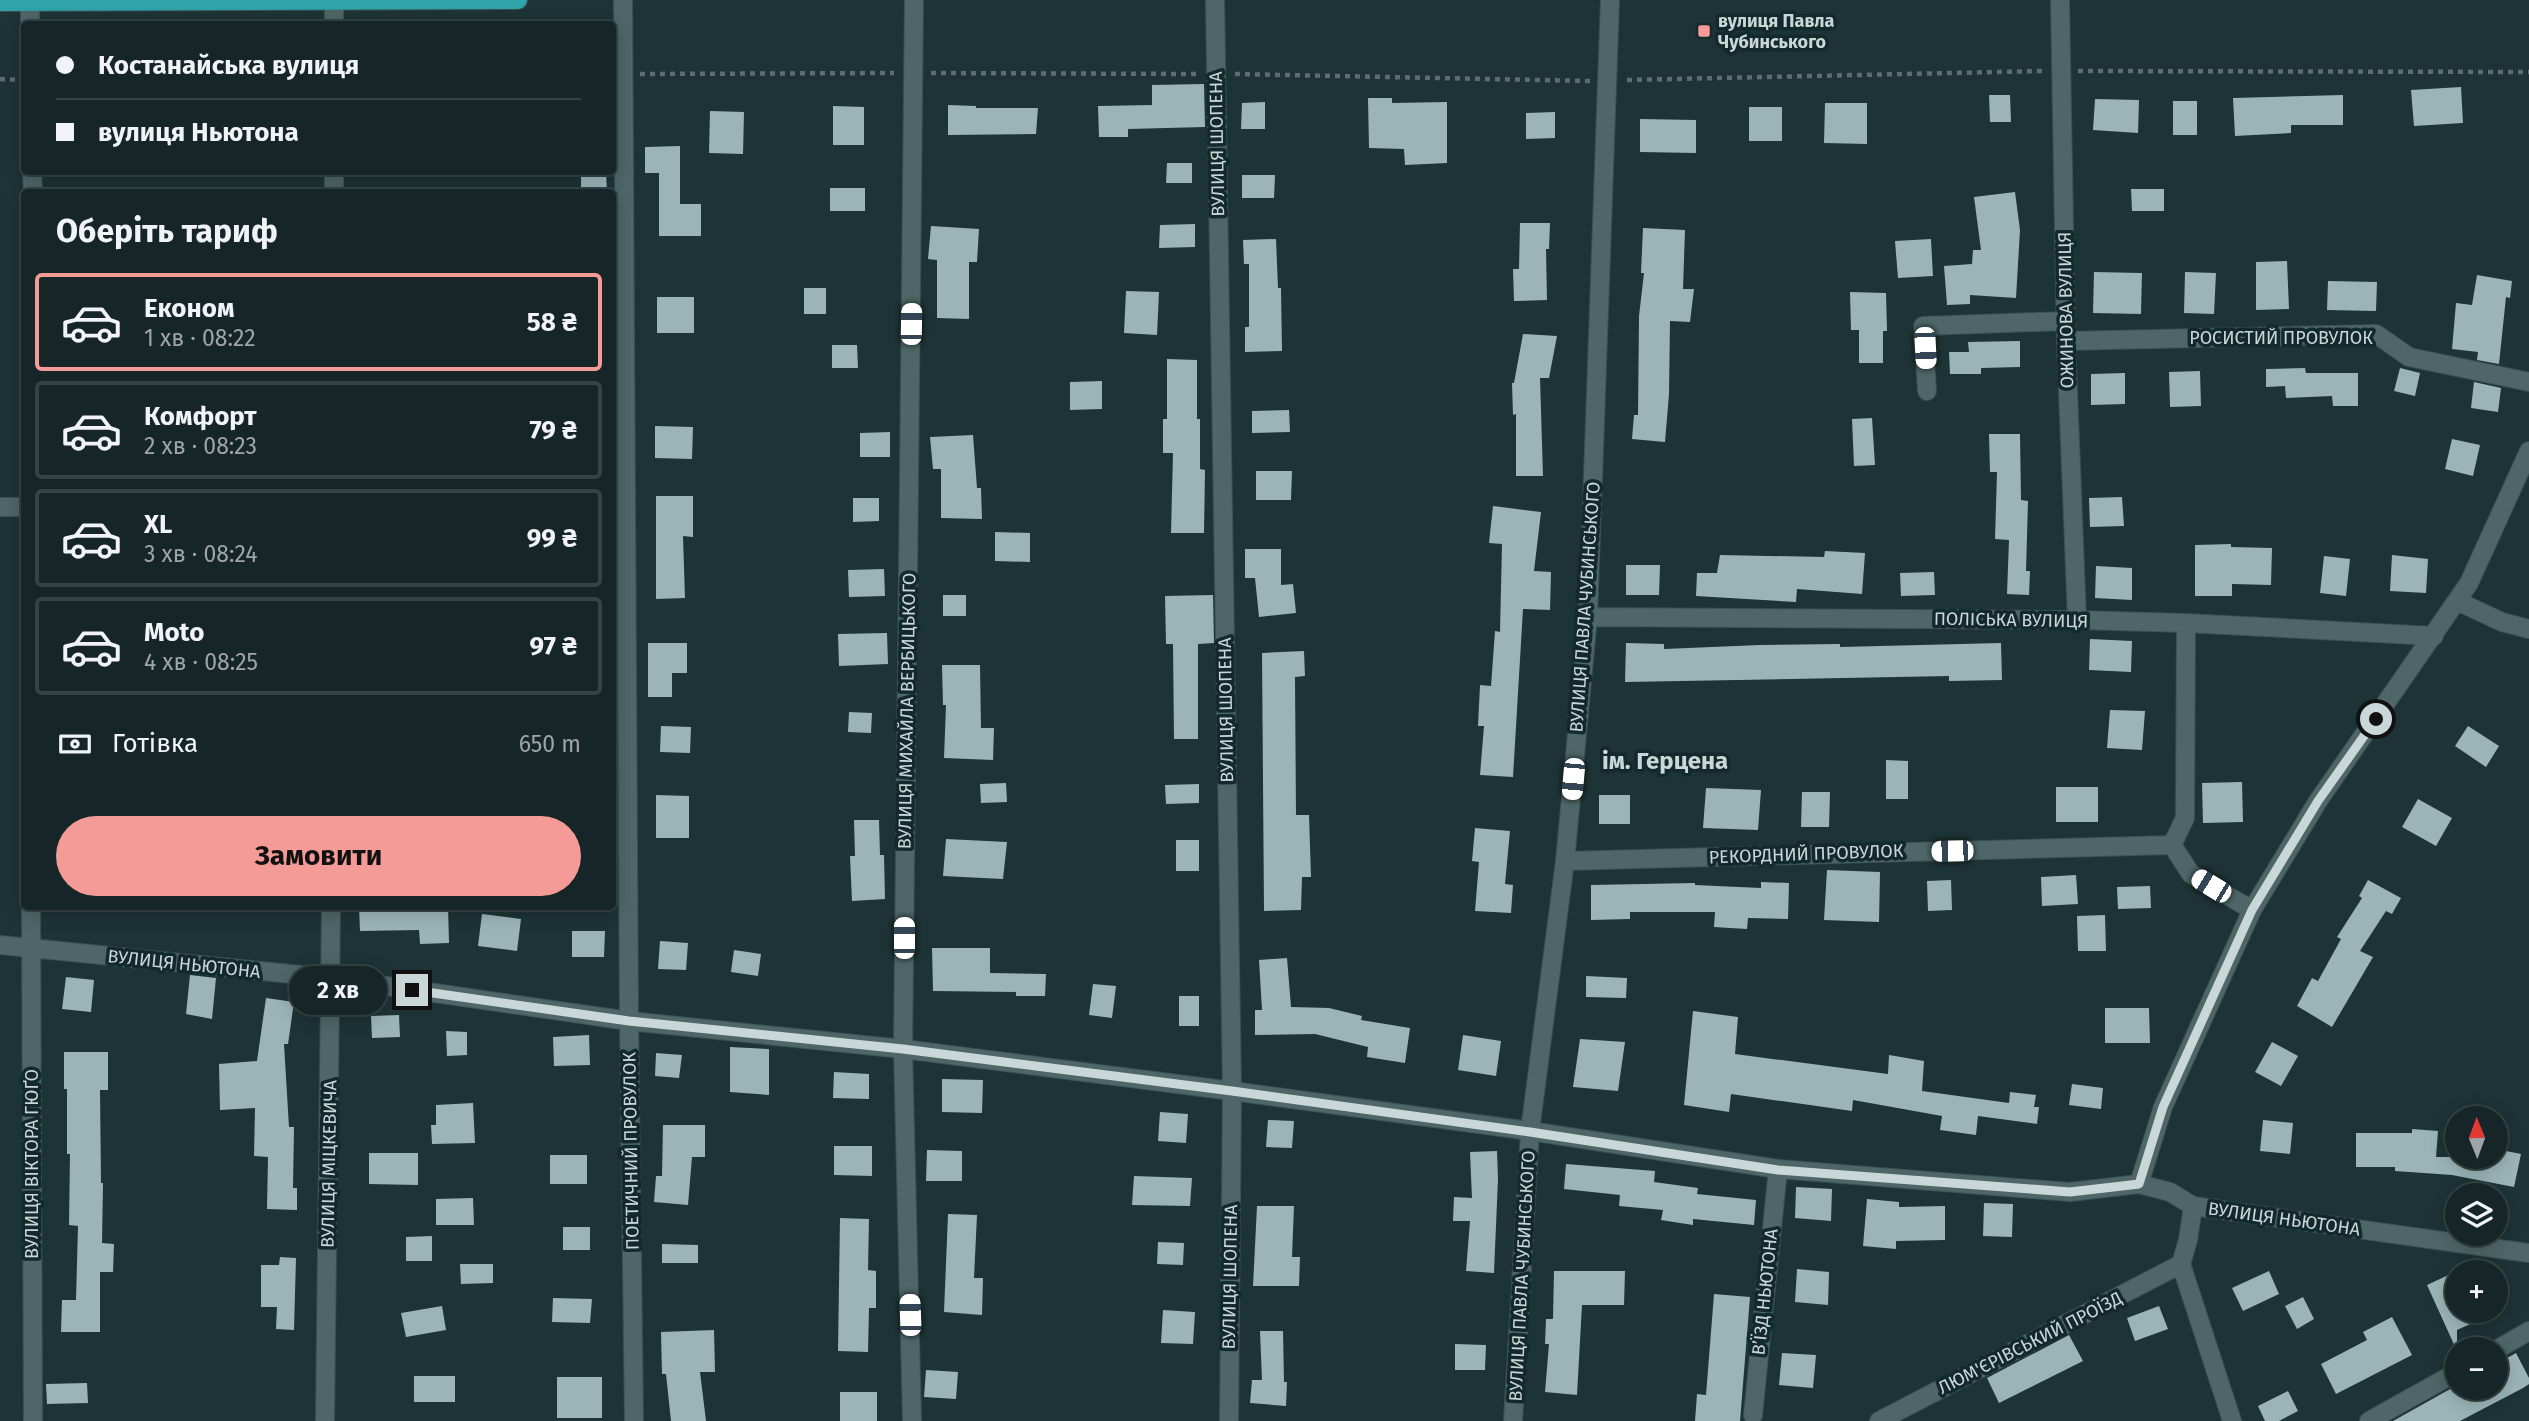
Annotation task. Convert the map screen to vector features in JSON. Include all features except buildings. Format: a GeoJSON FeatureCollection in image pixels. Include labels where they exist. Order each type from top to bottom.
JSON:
{"type":"FeatureCollection","features":[{"type":"Feature","properties":{"kind":"main road"},"geometry":{"type":"LineString","coordinates":[[0,2],[518,0]]}},
{"type":"Feature","properties":{"kind":"street"},"geometry":{"type":"LineString","coordinates":[[334,0],[334,21]]}},
{"type":"Feature","properties":{"kind":"street","name":"ПОЕТИЧНИЙ ПРОВУЛОК"},"geometry":{"type":"LineString","coordinates":[[623,0],[634,1421]]}},
{"type":"Feature","properties":{"kind":"street","name":"ВУЛИЦЯ МИХАЙЛА ВЕРБИЦЬКОГО"},"geometry":{"type":"LineString","coordinates":[[912,1421],[903,1049],[914,0]]}},
{"type":"Feature","properties":{"kind":"street","name":"ВУЛИЦЯ ШОПЕНА"},"geometry":{"type":"LineString","coordinates":[[1215,0],[1232,1091],[1229,1421]]}},
{"type":"Feature","properties":{"kind":"street","name":"ВУЛИЦЯ ПАВЛА ЧУБИНСЬКОГО"},"geometry":{"type":"LineString","coordinates":[[1513,1421],[1530,1132],[1565,861],[1588,617],[1610,0]]}},
{"type":"Feature","properties":{"kind":"street","name":"ОЖИНОВА ВУЛИЦЯ"},"geometry":{"type":"LineString","coordinates":[[2060,0],[2065,321],[2077,620]]}},
{"type":"Feature","properties":{"kind":"street"},"geometry":{"type":"LineString","coordinates":[[30,1],[30,21]]}},
{"type":"Feature","properties":{"kind":"street"},"geometry":{"type":"LineString","coordinates":[[1927,391],[1923,326],[2065,321]]}},
{"type":"Feature","properties":{"kind":"street","name":"РОСИСТИЙ ПРОВУЛОК"},"geometry":{"type":"LineString","coordinates":[[2066,341],[2376,334],[2409,357],[2529,382]]}},
{"type":"Feature","properties":{"kind":"street"},"geometry":{"type":"LineString","coordinates":[[2139,1184],[2163,1107],[2252,910],[2318,801],[2469,583],[2529,451]]}},
{"type":"Feature","properties":{"kind":"street"},"geometry":{"type":"LineString","coordinates":[[0,507],[21,507]]}},
{"type":"Feature","properties":{"kind":"street"},"geometry":{"type":"LineString","coordinates":[[2458,601],[2502,622],[2529,629]]}},
{"type":"Feature","properties":{"kind":"street","name":"ПОЛІСЬКА ВУЛИЦЯ"},"geometry":{"type":"LineString","coordinates":[[1588,617],[2077,620],[2434,636]]}},
{"type":"Feature","properties":{"kind":"street"},"geometry":{"type":"LineString","coordinates":[[2186,623],[2185,818],[2172,845],[2191,874],[2252,910]]}},
{"type":"Feature","properties":{"kind":"street","name":"РЕКОРДНИЙ ПРОВУЛОК"},"geometry":{"type":"LineString","coordinates":[[1565,861],[2172,845]]}},
{"type":"Feature","properties":{"kind":"street","name":"ВУЛИЦЯ ВІКТОРА ГЮҐО"},"geometry":{"type":"LineString","coordinates":[[32,910],[33,1421]]}},
{"type":"Feature","properties":{"kind":"street","name":"ВУЛИЦЯ МІЦКЕВИЧА"},"geometry":{"type":"LineString","coordinates":[[325,1421],[331,910]]}},
{"type":"Feature","properties":{"kind":"street","name":"ВУЛИЦЯ НЬЮТОНА"},"geometry":{"type":"LineString","coordinates":[[0,945],[331,978],[629,1021],[903,1049],[1530,1132],[1778,1170],[2070,1192],[2139,1184],[2170,1192],[2193,1206],[2529,1253]]}},
{"type":"Feature","properties":{"kind":"street","name":"В’ЇЗД НЬЮТОНА"},"geometry":{"type":"LineString","coordinates":[[1753,1415],[1778,1170]]}},
{"type":"Feature","properties":{"kind":"street"},"geometry":{"type":"LineString","coordinates":[[2193,1206],[2188,1240],[2180,1264],[2232,1421]]}},
{"type":"Feature","properties":{"kind":"street","name":"ЛЮМ'ЄРІВСЬКИЙ ПРОЇЗД"},"geometry":{"type":"LineString","coordinates":[[1879,1421],[2180,1264]]}},
{"type":"Feature","properties":{"kind":"street"},"geometry":{"type":"LineString","coordinates":[[2508,1343],[2529,1331]]}},
{"type":"Feature","properties":{"kind":"street"},"geometry":{"type":"LineString","coordinates":[[2369,1421],[2445,1379]]}},
{"type":"Feature","properties":{"kind":"path"},"geometry":{"type":"LineString","coordinates":[[623,74],[1216,74],[1607,81],[2061,71],[2529,72]]}},
{"type":"Feature","properties":{"kind":"path"},"geometry":{"type":"LineString","coordinates":[[0,79],[21,79]]}},
{"type":"Feature","properties":{"kind":"place","name":"вулиця Павла Чубинського"},"geometry":{"type":"Point","coordinates":[1704,31]}},
{"type":"Feature","properties":{"kind":"district","name":"ім. Герцена"},"geometry":{"type":"Point","coordinates":[1665,761]}},
{"type":"Feature","properties":{"kind":"route"},"geometry":{"type":"LineString","coordinates":[[412,990],[629,1021],[903,1049],[1232,1091],[1778,1170],[2070,1192],[2139,1184],[2163,1107],[2252,910],[2318,801],[2376,719]]}}]}
